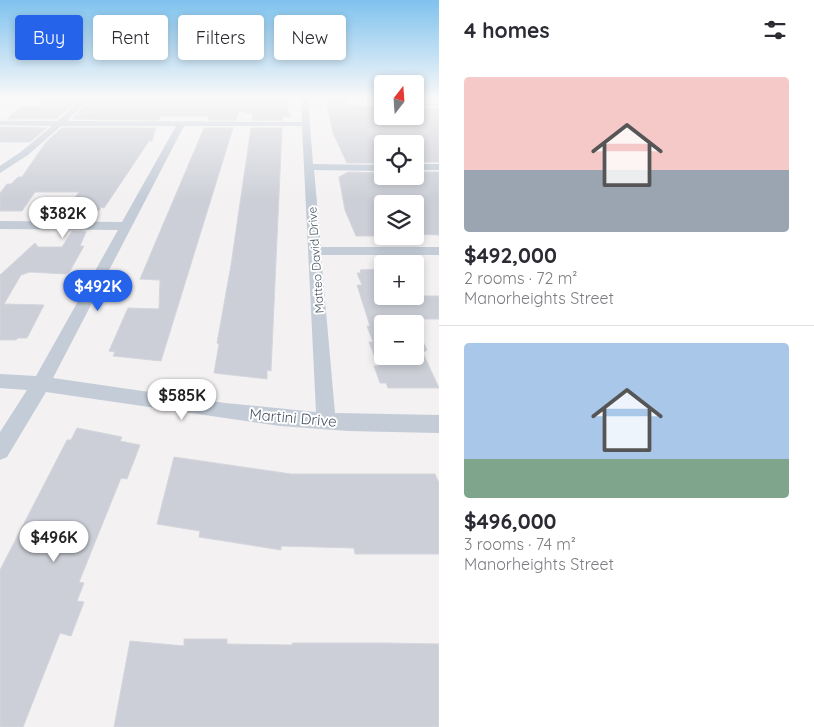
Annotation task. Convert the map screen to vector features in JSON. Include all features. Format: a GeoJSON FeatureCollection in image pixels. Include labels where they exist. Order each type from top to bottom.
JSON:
{"type":"FeatureCollection","features":[{"type":"Feature","properties":{"kind":"street"},"geometry":{"type":"LineString","coordinates":[[0,170],[25,153],[50,132]]}},
{"type":"Feature","properties":{"kind":"street"},"geometry":{"type":"LineString","coordinates":[[0,450],[42,384],[177,132]]}},
{"type":"Feature","properties":{"kind":"street","name":"Matteo David Drive"},"geometry":{"type":"LineString","coordinates":[[306,132],[326,421]]}},
{"type":"Feature","properties":{"kind":"street"},"geometry":{"type":"LineString","coordinates":[[309,167],[374,168]]}},
{"type":"Feature","properties":{"kind":"street"},"geometry":{"type":"LineString","coordinates":[[424,168],[439,167]]}},
{"type":"Feature","properties":{"kind":"street"},"geometry":{"type":"LineString","coordinates":[[0,225],[127,226]]}},
{"type":"Feature","properties":{"kind":"street"},"geometry":{"type":"LineString","coordinates":[[315,251],[439,251]]}},
{"type":"Feature","properties":{"kind":"street","name":"Martini Drive"},"geometry":{"type":"LineString","coordinates":[[0,381],[77,387],[258,416],[326,421],[439,424]]}},
{"type":"Feature","properties":{"kind":"building"},"geometry":{"type":"Polygon","coordinates":[[[0,132],[42,132],[30,142],[0,142],[0,132]]]}},
{"type":"Feature","properties":{"kind":"building"},"geometry":{"type":"Polygon","coordinates":[[[58,132],[155,132],[152,141],[149,141],[104,208],[101,207],[99,211],[67,208],[79,192],[35,192],[22,211],[0,211],[0,193],[7,184],[11,184],[18,177],[22,177],[46,142],[58,132]]]}},
{"type":"Feature","properties":{"kind":"building"},"geometry":{"type":"Polygon","coordinates":[[[202,132],[232,132],[161,361],[113,356],[115,352],[109,351],[128,308],[159,309],[160,280],[140,279],[202,132]]]}},
{"type":"Feature","properties":{"kind":"building"},"geometry":{"type":"Polygon","coordinates":[[[250,132],[282,132],[271,371],[267,370],[267,379],[214,373],[219,344],[217,343],[231,265],[250,132]]]}},
{"type":"Feature","properties":{"kind":"building"},"geometry":{"type":"Polygon","coordinates":[[[333,132],[439,132],[439,162],[424,162],[424,135],[374,135],[374,163],[347,163],[333,132]]]}},
{"type":"Feature","properties":{"kind":"building"},"geometry":{"type":"Polygon","coordinates":[[[348,172],[374,173],[374,185],[424,185],[424,172],[439,172],[439,235],[424,234],[424,195],[374,195],[374,236],[356,236],[345,210],[339,177],[348,172]]]}},
{"type":"Feature","properties":{"kind":"building"},"geometry":{"type":"Polygon","coordinates":[[[72,231],[86,232],[80,246],[84,246],[70,271],[66,274],[30,272],[21,275],[4,304],[44,305],[27,338],[0,340],[0,275],[35,243],[38,247],[62,247],[72,231]]]}},
{"type":"Feature","properties":{"kind":"building"},"geometry":{"type":"Polygon","coordinates":[[[374,269],[374,305],[424,305],[424,296],[439,296],[439,319],[424,319],[424,315],[374,315],[374,355],[369,342],[373,342],[367,326],[370,326],[357,285],[362,285],[357,273],[361,273],[360,270],[374,269]]]}},
{"type":"Feature","properties":{"kind":"building"},"geometry":{"type":"Polygon","coordinates":[[[424,355],[439,388],[388,388],[386,383],[380,383],[374,366],[424,365],[424,355]]]}},
{"type":"Feature","properties":{"kind":"building"},"geometry":{"type":"Polygon","coordinates":[[[77,428],[122,437],[120,441],[140,445],[127,479],[121,478],[79,582],[84,583],[77,601],[84,602],[71,636],[60,633],[23,727],[0,727],[0,570],[67,440],[71,440],[77,428]]]}},
{"type":"Feature","properties":{"kind":"building"},"geometry":{"type":"Polygon","coordinates":[[[174,457],[291,474],[435,474],[439,483],[439,554],[355,554],[354,548],[281,546],[281,550],[199,537],[200,531],[157,524],[174,457]]]}},
{"type":"Feature","properties":{"kind":"building"},"geometry":{"type":"Polygon","coordinates":[[[184,639],[227,639],[227,644],[439,644],[439,727],[114,727],[130,641],[184,646],[184,639]]]}}]}
